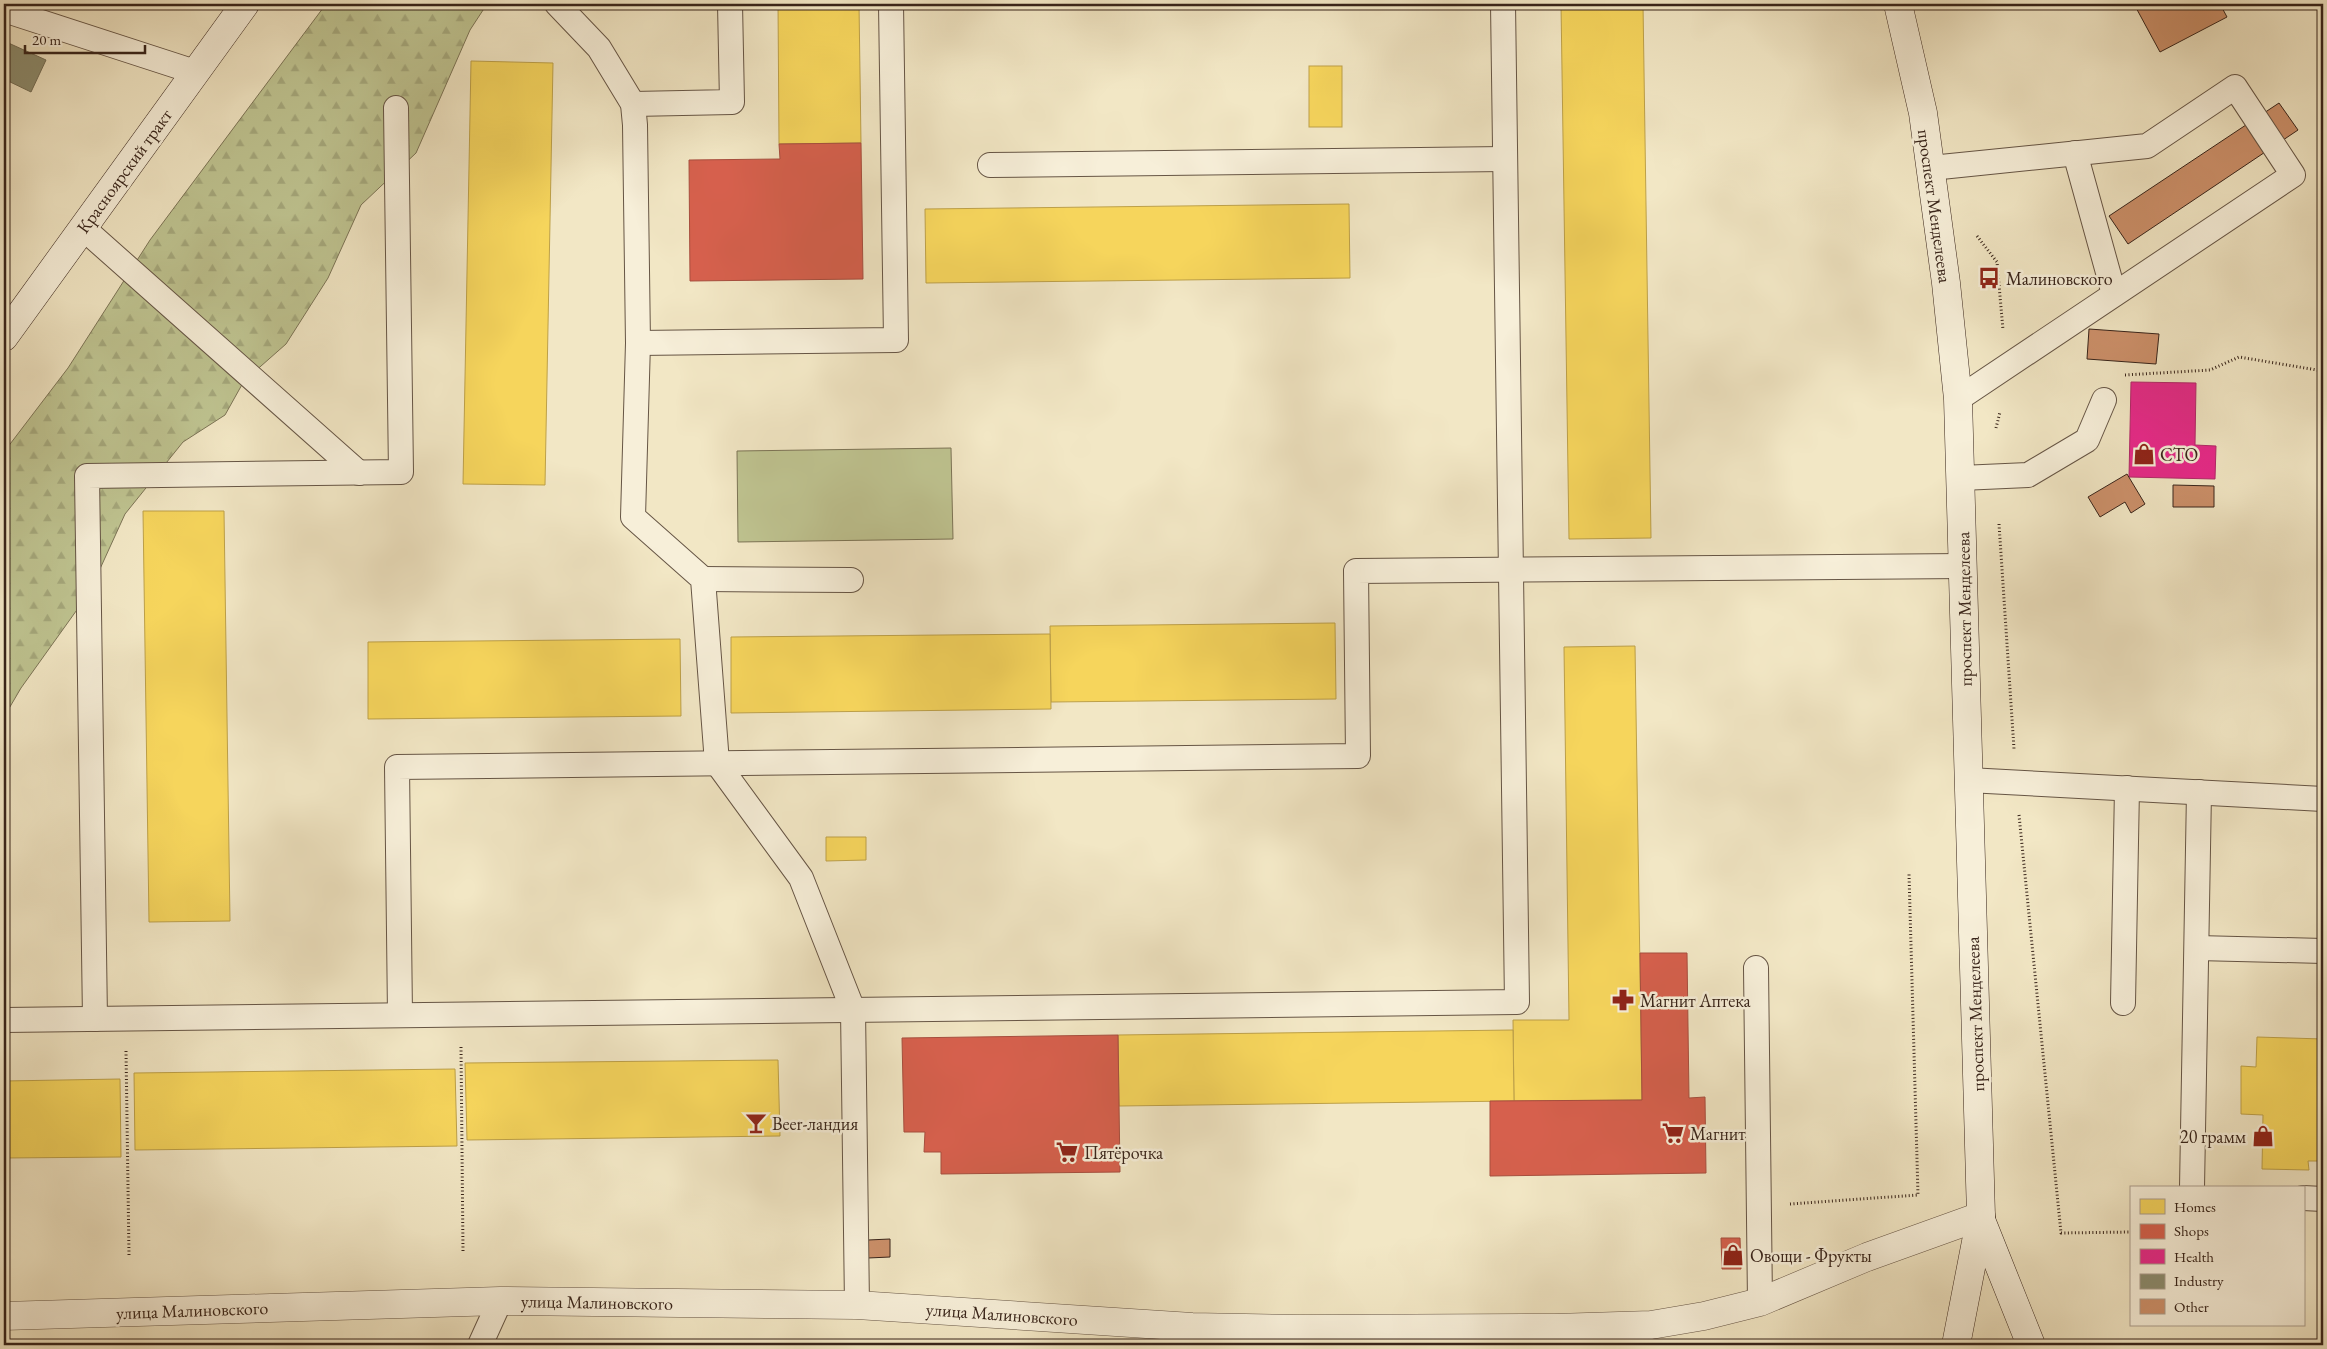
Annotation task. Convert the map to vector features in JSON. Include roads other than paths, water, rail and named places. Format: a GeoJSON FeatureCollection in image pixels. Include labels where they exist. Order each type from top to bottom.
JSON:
{"type":"FeatureCollection","features":[{"type":"Feature","properties":{"kind":"street","name":"Красноярский тракт"},"geometry":{"type":"LineString","coordinates":[[4,337],[245,4]]}},
{"type":"Feature","properties":{"kind":"street","name":"проспект Менделеева"},"geometry":{"type":"LineString","coordinates":[[1898,4],[1923,112],[1958,399],[1981,1218],[1956,1345]]}},
{"type":"Feature","properties":{"kind":"street","name":"проспект Менделеева"},"geometry":{"type":"LineString","coordinates":[[1981,1218],[2031,1345]]}},
{"type":"Feature","properties":{"kind":"street","name":"улица Малиновского"},"geometry":{"type":"LineString","coordinates":[[4,1316],[500,1301],[857,1305],[1192,1326],[1299,1337],[1651,1325],[1704,1316],[1760,1302],[1867,1257],[1981,1218]]}},
{"type":"Feature","properties":{"kind":"lane"},"geometry":{"type":"LineString","coordinates":[[557,4],[599,48],[633,104],[635,125],[638,343],[633,518],[703,579],[852,580]]}},
{"type":"Feature","properties":{"kind":"lane"},"geometry":{"type":"LineString","coordinates":[[633,104],[732,102],[730,4]]}},
{"type":"Feature","properties":{"kind":"lane"},"geometry":{"type":"LineString","coordinates":[[638,343],[896,340],[891,4]]}},
{"type":"Feature","properties":{"kind":"lane"},"geometry":{"type":"LineString","coordinates":[[4,1020],[1517,1002],[1503,4]]}},
{"type":"Feature","properties":{"kind":"lane"},"geometry":{"type":"LineString","coordinates":[[4,10],[195,72]]}},
{"type":"Feature","properties":{"kind":"lane"},"geometry":{"type":"LineString","coordinates":[[1930,168],[2147,146],[2235,87],[2293,175],[1958,399]]}},
{"type":"Feature","properties":{"kind":"lane"},"geometry":{"type":"LineString","coordinates":[[95,1019],[87,476],[401,472],[396,108]]}},
{"type":"Feature","properties":{"kind":"lane"},"geometry":{"type":"LineString","coordinates":[[2075,154],[2114,294]]}},
{"type":"Feature","properties":{"kind":"lane"},"geometry":{"type":"LineString","coordinates":[[990,165],[1505,159]]}},
{"type":"Feature","properties":{"kind":"lane"},"geometry":{"type":"LineString","coordinates":[[83,228],[359,473]]}},
{"type":"Feature","properties":{"kind":"lane"},"geometry":{"type":"LineString","coordinates":[[1961,478],[2028,475],[2087,440],[2104,400]]}},
{"type":"Feature","properties":{"kind":"lane"},"geometry":{"type":"LineString","coordinates":[[400,1015],[397,767],[1358,756],[1356,571],[1964,566]]}},
{"type":"Feature","properties":{"kind":"lane"},"geometry":{"type":"LineString","coordinates":[[703,579],[716,763],[802,878],[853,1010],[857,1305]]}},
{"type":"Feature","properties":{"kind":"lane"},"geometry":{"type":"LineString","coordinates":[[1968,780],[2323,799]]}},
{"type":"Feature","properties":{"kind":"lane"},"geometry":{"type":"LineString","coordinates":[[2123,1003],[2127,788]]}},
{"type":"Feature","properties":{"kind":"lane"},"geometry":{"type":"LineString","coordinates":[[2192,1186],[2199,792]]}},
{"type":"Feature","properties":{"kind":"lane"},"geometry":{"type":"LineString","coordinates":[[2197,948],[2323,951]]}},
{"type":"Feature","properties":{"kind":"lane"},"geometry":{"type":"LineString","coordinates":[[1756,968],[1760,1302]]}},
{"type":"Feature","properties":{"kind":"lane"},"geometry":{"type":"LineString","coordinates":[[2304,1198],[2323,1198]]}},
{"type":"Feature","properties":{"kind":"lane"},"geometry":{"type":"LineString","coordinates":[[480,1345],[500,1301]]}},
{"type":"Feature","properties":{"kind":"place","name":"Малиновского"},"geometry":{"type":"Point","coordinates":[1989,278]}},
{"type":"Feature","properties":{"kind":"place","name":"СТО"},"geometry":{"type":"Point","coordinates":[2144,454]}},
{"type":"Feature","properties":{"kind":"place","name":"Магнит Аптека"},"geometry":{"type":"Point","coordinates":[1623,1000]}},
{"type":"Feature","properties":{"kind":"place","name":"Beer-ландия"},"geometry":{"type":"Point","coordinates":[756,1123]}},
{"type":"Feature","properties":{"kind":"place","name":"Магнит"},"geometry":{"type":"Point","coordinates":[1673,1133]}},
{"type":"Feature","properties":{"kind":"place","name":"20 грамм"},"geometry":{"type":"Point","coordinates":[2263,1136]}},
{"type":"Feature","properties":{"kind":"place","name":"Пятёрочка"},"geometry":{"type":"Point","coordinates":[1067,1152]}},
{"type":"Feature","properties":{"kind":"place","name":"Овощи - Фрукты"},"geometry":{"type":"Point","coordinates":[1733,1255]}}]}
